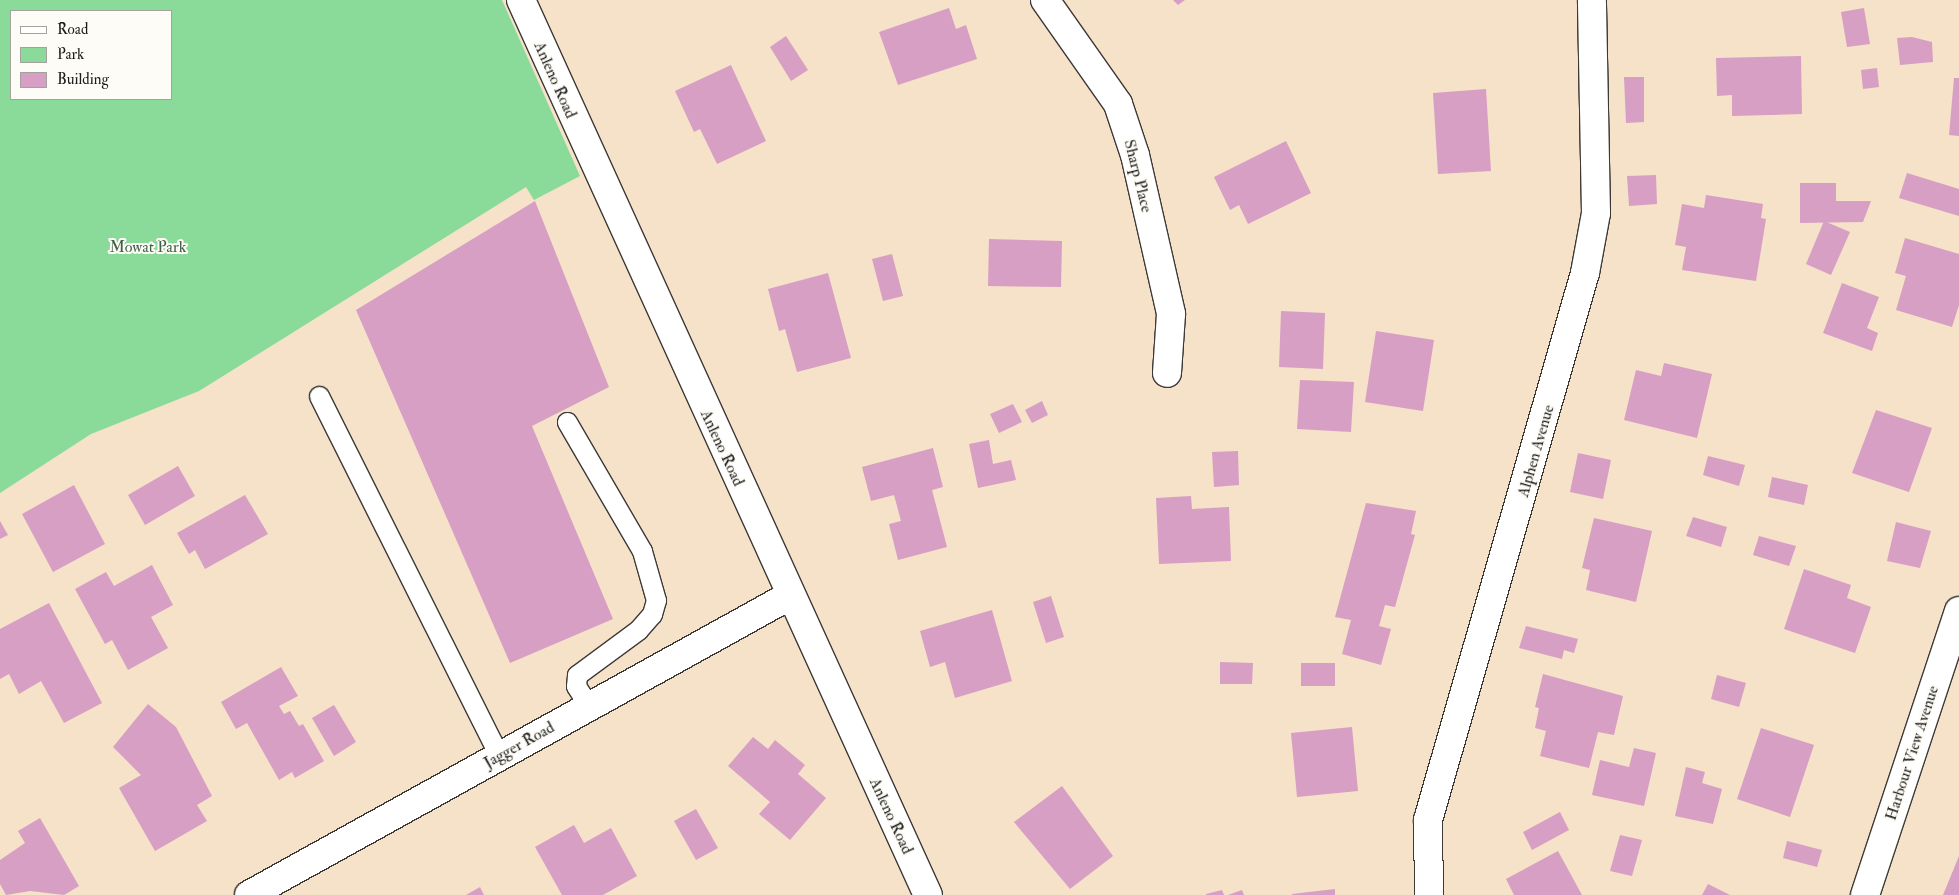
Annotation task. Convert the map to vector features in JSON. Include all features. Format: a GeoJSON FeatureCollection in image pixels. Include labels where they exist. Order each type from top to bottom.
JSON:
{"type":"FeatureCollection","features":[{"type":"Feature","properties":{"kind":"street","name":"Anleno Road"},"geometry":{"type":"LineString","coordinates":[[521,0],[789,596],[928,895]]}},
{"type":"Feature","properties":{"kind":"street","name":"Sharp Place"},"geometry":{"type":"LineString","coordinates":[[1045,0],[1118,104],[1135,155],[1171,314],[1167,373]]}},
{"type":"Feature","properties":{"kind":"street","name":"Alphen Avenue"},"geometry":{"type":"LineString","coordinates":[[1430,895],[1428,820],[1585,273],[1596,213],[1592,0]]}},
{"type":"Feature","properties":{"kind":"street","name":"Jagger Road"},"geometry":{"type":"LineString","coordinates":[[249,895],[789,596]]}},
{"type":"Feature","properties":{"kind":"street","name":"Harbour View Avenue"},"geometry":{"type":"LineString","coordinates":[[1864,895],[1959,611]]}},
{"type":"Feature","properties":{"kind":"lane"},"geometry":{"type":"LineString","coordinates":[[319,396],[499,756]]}},
{"type":"Feature","properties":{"kind":"lane"},"geometry":{"type":"LineString","coordinates":[[567,422],[642,550],[656,600],[652,614],[638,630],[576,675],[576,686],[589,706]]}},
{"type":"Feature","properties":{"kind":"green space","name":"Mowat Park"},"geometry":{"type":"Polygon","coordinates":[[[0,0],[502,0],[580,176],[534,200],[526,187],[199,391],[91,434],[0,493],[0,0]]]}},
{"type":"Feature","properties":{"kind":"building"},"geometry":{"type":"Polygon","coordinates":[[[1173,0],[1185,0],[1178,5],[1173,0]]]}},
{"type":"Feature","properties":{"kind":"building"},"geometry":{"type":"Polygon","coordinates":[[[949,8],[956,29],[966,25],[977,59],[898,85],[879,32],[949,8]]]}},
{"type":"Feature","properties":{"kind":"building"},"geometry":{"type":"Polygon","coordinates":[[[1864,8],[1870,44],[1847,47],[1841,12],[1864,8]]]}},
{"type":"Feature","properties":{"kind":"building"},"geometry":{"type":"Polygon","coordinates":[[[786,36],[808,70],[791,81],[770,47],[786,36]]]}},
{"type":"Feature","properties":{"kind":"building"},"geometry":{"type":"Polygon","coordinates":[[[1912,37],[1932,42],[1933,62],[1900,65],[1897,38],[1912,37]]]}},
{"type":"Feature","properties":{"kind":"building"},"geometry":{"type":"Polygon","coordinates":[[[1801,56],[1802,114],[1732,116],[1732,95],[1717,96],[1716,58],[1801,56]]]}},
{"type":"Feature","properties":{"kind":"building"},"geometry":{"type":"Polygon","coordinates":[[[731,65],[766,141],[717,164],[700,129],[694,132],[675,91],[731,65]]]}},
{"type":"Feature","properties":{"kind":"building"},"geometry":{"type":"Polygon","coordinates":[[[1877,68],[1879,87],[1863,89],[1861,70],[1877,68]]]}},
{"type":"Feature","properties":{"kind":"building"},"geometry":{"type":"Polygon","coordinates":[[[1624,77],[1644,77],[1644,122],[1626,123],[1624,77]]]}},
{"type":"Feature","properties":{"kind":"building"},"geometry":{"type":"Polygon","coordinates":[[[1954,78],[1959,78],[1959,136],[1949,135],[1954,78]]]}},
{"type":"Feature","properties":{"kind":"building"},"geometry":{"type":"Polygon","coordinates":[[[1486,89],[1491,171],[1438,174],[1433,93],[1486,89]]]}},
{"type":"Feature","properties":{"kind":"building"},"geometry":{"type":"Polygon","coordinates":[[[1286,141],[1311,193],[1248,224],[1239,205],[1230,210],[1214,177],[1286,141]]]}},
{"type":"Feature","properties":{"kind":"building"},"geometry":{"type":"Polygon","coordinates":[[[1907,173],[1959,189],[1959,216],[1899,198],[1907,173]]]}},
{"type":"Feature","properties":{"kind":"building"},"geometry":{"type":"Polygon","coordinates":[[[1656,175],[1657,204],[1629,206],[1627,176],[1656,175]]]}},
{"type":"Feature","properties":{"kind":"building"},"geometry":{"type":"Polygon","coordinates":[[[1800,183],[1836,183],[1836,201],[1871,201],[1863,222],[1800,223],[1800,183]]]}},
{"type":"Feature","properties":{"kind":"building"},"geometry":{"type":"Polygon","coordinates":[[[1706,195],[1763,204],[1761,218],[1766,219],[1756,281],[1682,270],[1686,247],[1675,245],[1682,204],[1704,208],[1706,195]]]}},
{"type":"Feature","properties":{"kind":"building"},"geometry":{"type":"Polygon","coordinates":[[[535,201],[609,387],[532,426],[613,619],[510,663],[356,310],[535,201]]]}},
{"type":"Feature","properties":{"kind":"building"},"geometry":{"type":"Polygon","coordinates":[[[1824,221],[1850,232],[1831,275],[1806,264],[1824,221]]]}},
{"type":"Feature","properties":{"kind":"building"},"geometry":{"type":"Polygon","coordinates":[[[1905,238],[1959,254],[1959,305],[1952,327],[1896,310],[1906,276],[1895,273],[1905,238]]]}},
{"type":"Feature","properties":{"kind":"building"},"geometry":{"type":"Polygon","coordinates":[[[989,239],[1062,241],[1061,287],[988,286],[989,239]]]}},
{"type":"Feature","properties":{"kind":"building"},"geometry":{"type":"Polygon","coordinates":[[[892,254],[903,296],[883,301],[872,259],[892,254]]]}},
{"type":"Feature","properties":{"kind":"building"},"geometry":{"type":"Polygon","coordinates":[[[828,273],[851,358],[797,372],[785,329],[779,331],[768,289],[828,273]]]}},
{"type":"Feature","properties":{"kind":"building"},"geometry":{"type":"Polygon","coordinates":[[[1842,283],[1879,297],[1867,328],[1878,333],[1872,351],[1823,333],[1842,283]]]}},
{"type":"Feature","properties":{"kind":"building"},"geometry":{"type":"Polygon","coordinates":[[[1281,311],[1325,313],[1323,369],[1279,367],[1281,311]]]}},
{"type":"Feature","properties":{"kind":"building"},"geometry":{"type":"Polygon","coordinates":[[[1376,331],[1434,340],[1423,411],[1365,402],[1376,331]]]}},
{"type":"Feature","properties":{"kind":"building"},"geometry":{"type":"Polygon","coordinates":[[[1664,363],[1712,374],[1697,438],[1624,420],[1636,370],[1661,376],[1664,363]]]}},
{"type":"Feature","properties":{"kind":"building"},"geometry":{"type":"Polygon","coordinates":[[[1300,380],[1354,382],[1351,432],[1297,429],[1300,380]]]}},
{"type":"Feature","properties":{"kind":"building"},"geometry":{"type":"Polygon","coordinates":[[[1042,401],[1048,415],[1032,423],[1025,410],[1042,401]]]}},
{"type":"Feature","properties":{"kind":"building"},"geometry":{"type":"Polygon","coordinates":[[[1013,404],[1022,422],[999,433],[990,414],[1013,404]]]}},
{"type":"Feature","properties":{"kind":"building"},"geometry":{"type":"Polygon","coordinates":[[[1876,410],[1932,428],[1909,492],[1852,473],[1876,410]]]}},
{"type":"Feature","properties":{"kind":"building"},"geometry":{"type":"Polygon","coordinates":[[[989,440],[993,464],[1011,460],[1016,480],[978,488],[969,444],[989,440]]]}},
{"type":"Feature","properties":{"kind":"building"},"geometry":{"type":"Polygon","coordinates":[[[933,448],[943,487],[932,490],[947,547],[898,560],[889,524],[901,521],[894,495],[871,501],[862,467],[933,448]]]}},
{"type":"Feature","properties":{"kind":"building"},"geometry":{"type":"Polygon","coordinates":[[[1238,451],[1239,485],[1214,487],[1212,452],[1238,451]]]}},
{"type":"Feature","properties":{"kind":"building"},"geometry":{"type":"Polygon","coordinates":[[[1578,453],[1611,460],[1603,499],[1570,492],[1578,453]]]}},
{"type":"Feature","properties":{"kind":"building"},"geometry":{"type":"Polygon","coordinates":[[[1708,456],[1745,465],[1739,486],[1703,475],[1708,456]]]}},
{"type":"Feature","properties":{"kind":"building"},"geometry":{"type":"Polygon","coordinates":[[[178,466],[195,496],[145,525],[128,495],[178,466]]]}},
{"type":"Feature","properties":{"kind":"building"},"geometry":{"type":"Polygon","coordinates":[[[1772,477],[1808,485],[1804,505],[1768,497],[1772,477]]]}},
{"type":"Feature","properties":{"kind":"building"},"geometry":{"type":"Polygon","coordinates":[[[74,485],[105,544],[53,572],[22,514],[74,485]]]}},
{"type":"Feature","properties":{"kind":"building"},"geometry":{"type":"Polygon","coordinates":[[[245,495],[268,534],[205,569],[195,550],[189,554],[177,533],[245,495]]]}},
{"type":"Feature","properties":{"kind":"building"},"geometry":{"type":"Polygon","coordinates":[[[1191,496],[1192,509],[1229,507],[1231,561],[1159,564],[1156,498],[1191,496]]]}},
{"type":"Feature","properties":{"kind":"building"},"geometry":{"type":"Polygon","coordinates":[[[1366,503],[1416,511],[1411,534],[1415,535],[1395,607],[1385,605],[1379,626],[1391,629],[1381,665],[1342,654],[1351,620],[1335,617],[1366,503]]]}},
{"type":"Feature","properties":{"kind":"building"},"geometry":{"type":"Polygon","coordinates":[[[1693,517],[1727,527],[1721,547],[1686,536],[1693,517]]]}},
{"type":"Feature","properties":{"kind":"building"},"geometry":{"type":"Polygon","coordinates":[[[1594,518],[1652,531],[1636,602],[1586,590],[1590,570],[1582,568],[1594,518]]]}},
{"type":"Feature","properties":{"kind":"building"},"geometry":{"type":"Polygon","coordinates":[[[0,521],[8,535],[0,539],[0,521]]]}},
{"type":"Feature","properties":{"kind":"building"},"geometry":{"type":"Polygon","coordinates":[[[1896,522],[1931,531],[1920,568],[1887,561],[1896,522]]]}},
{"type":"Feature","properties":{"kind":"building"},"geometry":{"type":"Polygon","coordinates":[[[1759,536],[1796,546],[1789,566],[1753,555],[1759,536]]]}},
{"type":"Feature","properties":{"kind":"building"},"geometry":{"type":"Polygon","coordinates":[[[152,565],[173,605],[151,617],[168,648],[128,670],[112,640],[105,644],[75,589],[106,572],[114,586],[152,565]]]}},
{"type":"Feature","properties":{"kind":"building"},"geometry":{"type":"Polygon","coordinates":[[[1804,569],[1851,585],[1847,598],[1871,607],[1855,653],[1784,629],[1804,569]]]}},
{"type":"Feature","properties":{"kind":"building"},"geometry":{"type":"Polygon","coordinates":[[[1051,596],[1064,637],[1046,643],[1033,602],[1051,596]]]}},
{"type":"Feature","properties":{"kind":"building"},"geometry":{"type":"Polygon","coordinates":[[[49,603],[102,703],[64,723],[41,681],[19,694],[9,674],[0,679],[0,629],[49,603]]]}},
{"type":"Feature","properties":{"kind":"building"},"geometry":{"type":"Polygon","coordinates":[[[992,610],[1012,681],[955,698],[945,662],[930,667],[920,631],[992,610]]]}},
{"type":"Feature","properties":{"kind":"building"},"geometry":{"type":"Polygon","coordinates":[[[1526,626],[1578,639],[1574,653],[1564,650],[1562,659],[1519,648],[1526,626]]]}},
{"type":"Feature","properties":{"kind":"building"},"geometry":{"type":"Polygon","coordinates":[[[1220,662],[1253,663],[1252,684],[1220,684],[1220,662]]]}},
{"type":"Feature","properties":{"kind":"building"},"geometry":{"type":"Polygon","coordinates":[[[1301,663],[1335,663],[1335,686],[1301,686],[1301,663]]]}},
{"type":"Feature","properties":{"kind":"building"},"geometry":{"type":"Polygon","coordinates":[[[281,667],[298,696],[279,706],[284,714],[290,711],[299,726],[303,724],[324,761],[295,778],[292,772],[279,780],[247,723],[236,729],[221,702],[281,667]]]}},
{"type":"Feature","properties":{"kind":"building"},"geometry":{"type":"Polygon","coordinates":[[[1543,674],[1623,696],[1614,735],[1598,732],[1589,768],[1540,756],[1546,731],[1535,728],[1539,708],[1535,707],[1543,674]]]}},
{"type":"Feature","properties":{"kind":"building"},"geometry":{"type":"Polygon","coordinates":[[[1717,675],[1746,683],[1739,707],[1711,699],[1717,675]]]}},
{"type":"Feature","properties":{"kind":"building"},"geometry":{"type":"Polygon","coordinates":[[[148,704],[176,727],[212,796],[197,805],[207,821],[155,851],[119,788],[141,775],[113,747],[148,704]]]}},
{"type":"Feature","properties":{"kind":"building"},"geometry":{"type":"Polygon","coordinates":[[[334,705],[356,742],[334,756],[312,718],[334,705]]]}},
{"type":"Feature","properties":{"kind":"building"},"geometry":{"type":"Polygon","coordinates":[[[1352,727],[1358,791],[1297,797],[1291,733],[1352,727]]]}},
{"type":"Feature","properties":{"kind":"building"},"geometry":{"type":"Polygon","coordinates":[[[1761,728],[1814,745],[1790,817],[1737,799],[1761,728]]]}},
{"type":"Feature","properties":{"kind":"building"},"geometry":{"type":"Polygon","coordinates":[[[753,737],[768,749],[775,740],[805,765],[798,774],[826,798],[790,840],[759,814],[770,802],[728,766],[753,737]]]}},
{"type":"Feature","properties":{"kind":"building"},"geometry":{"type":"Polygon","coordinates":[[[1634,748],[1656,753],[1644,806],[1592,795],[1600,760],[1629,767],[1634,748]]]}},
{"type":"Feature","properties":{"kind":"building"},"geometry":{"type":"Polygon","coordinates":[[[1686,767],[1705,772],[1702,783],[1722,789],[1713,824],[1675,816],[1686,767]]]}},
{"type":"Feature","properties":{"kind":"building"},"geometry":{"type":"Polygon","coordinates":[[[1062,786],[1113,856],[1070,889],[1014,822],[1062,786]]]}},
{"type":"Feature","properties":{"kind":"building"},"geometry":{"type":"Polygon","coordinates":[[[696,809],[718,848],[696,860],[674,821],[696,809]]]}},
{"type":"Feature","properties":{"kind":"building"},"geometry":{"type":"Polygon","coordinates":[[[1560,812],[1569,830],[1532,850],[1523,832],[1560,812]]]}},
{"type":"Feature","properties":{"kind":"building"},"geometry":{"type":"Polygon","coordinates":[[[40,818],[79,886],[64,895],[30,891],[6,895],[0,884],[0,860],[25,843],[18,831],[40,818]]]}},
{"type":"Feature","properties":{"kind":"building"},"geometry":{"type":"Polygon","coordinates":[[[574,825],[584,843],[611,828],[637,876],[603,895],[562,895],[535,847],[574,825]]]}},
{"type":"Feature","properties":{"kind":"building"},"geometry":{"type":"Polygon","coordinates":[[[1620,835],[1642,840],[1632,876],[1610,871],[1620,835]]]}},
{"type":"Feature","properties":{"kind":"building"},"geometry":{"type":"Polygon","coordinates":[[[1787,841],[1822,850],[1817,867],[1783,858],[1787,841]]]}},
{"type":"Feature","properties":{"kind":"building"},"geometry":{"type":"Polygon","coordinates":[[[1558,851],[1582,895],[1514,895],[1506,879],[1558,851]]]}},
{"type":"Feature","properties":{"kind":"building"},"geometry":{"type":"Polygon","coordinates":[[[1959,856],[1959,895],[1943,895],[1959,856]]]}},
{"type":"Feature","properties":{"kind":"building"},"geometry":{"type":"Polygon","coordinates":[[[1708,884],[1730,895],[1702,895],[1708,884]]]}},
{"type":"Feature","properties":{"kind":"building"},"geometry":{"type":"Polygon","coordinates":[[[480,887],[484,895],[466,895],[480,887]]]}},
{"type":"Feature","properties":{"kind":"building"},"geometry":{"type":"Polygon","coordinates":[[[1335,889],[1335,895],[1292,895],[1292,894],[1335,889]]]}},
{"type":"Feature","properties":{"kind":"building"},"geometry":{"type":"Polygon","coordinates":[[[1222,890],[1224,895],[1206,895],[1206,894],[1222,890]]]}},
{"type":"Feature","properties":{"kind":"building"},"geometry":{"type":"Polygon","coordinates":[[[1242,890],[1244,895],[1228,895],[1242,890]]]}}]}
